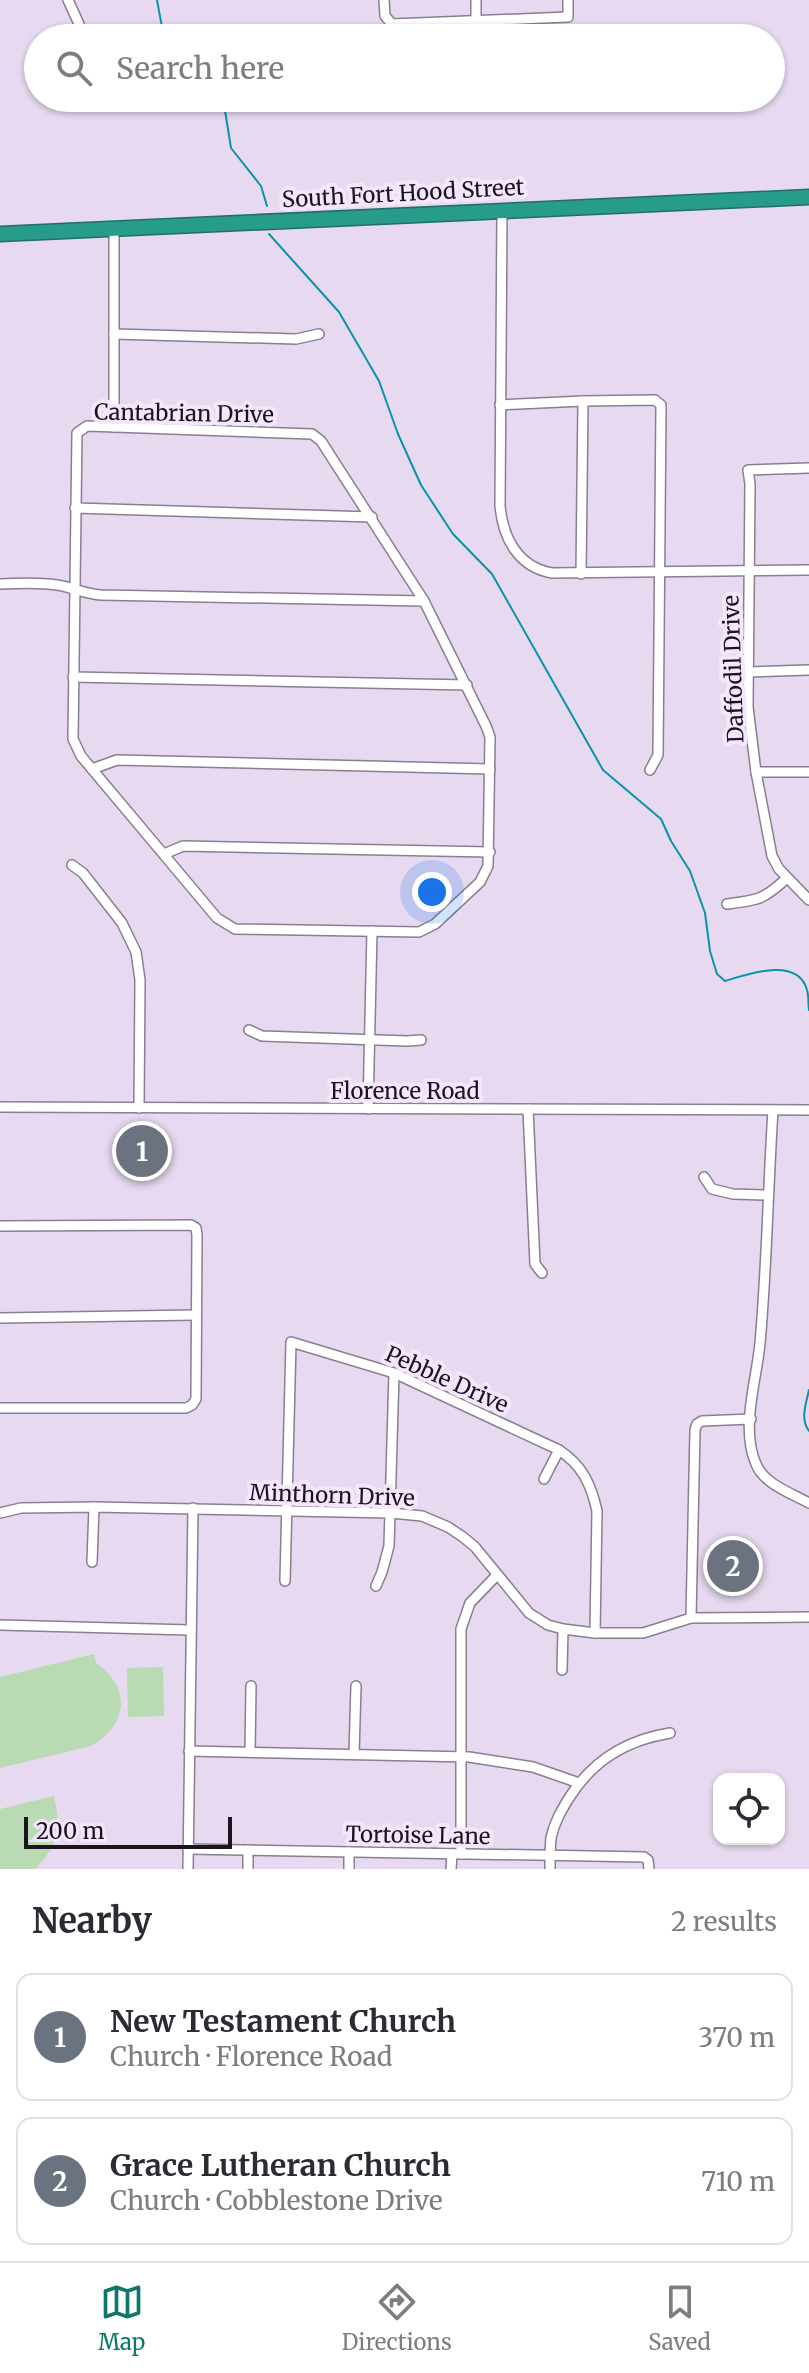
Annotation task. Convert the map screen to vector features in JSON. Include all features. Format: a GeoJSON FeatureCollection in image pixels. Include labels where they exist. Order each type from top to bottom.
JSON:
{"type":"FeatureCollection","features":[{"type":"Feature","properties":{"kind":"highway","name":"South Fort Hood Street"},"geometry":{"type":"LineString","coordinates":[[0,234],[809,197]]}},
{"type":"Feature","properties":{"kind":"street"},"geometry":{"type":"LineString","coordinates":[[68,0],[79,24]]}},
{"type":"Feature","properties":{"kind":"street"},"geometry":{"type":"LineString","coordinates":[[384,0],[385,16],[392,24],[568,17],[568,0]]}},
{"type":"Feature","properties":{"kind":"street"},"geometry":{"type":"LineString","coordinates":[[476,0],[476,21]]}},
{"type":"Feature","properties":{"kind":"street"},"geometry":{"type":"LineString","coordinates":[[502,210],[500,506],[507,539],[515,551],[536,569],[552,573],[809,570]]}},
{"type":"Feature","properties":{"kind":"street"},"geometry":{"type":"LineString","coordinates":[[114,228],[114,427]]}},
{"type":"Feature","properties":{"kind":"street"},"geometry":{"type":"LineString","coordinates":[[114,334],[296,339],[319,334]]}},
{"type":"Feature","properties":{"kind":"street"},"geometry":{"type":"LineString","coordinates":[[500,405],[583,401],[659,402],[661,405],[658,755],[650,770]]}},
{"type":"Feature","properties":{"kind":"street"},"geometry":{"type":"LineString","coordinates":[[581,574],[583,401]]}},
{"type":"Feature","properties":{"kind":"street","name":"Cantabrian Drive"},"geometry":{"type":"LineString","coordinates":[[87,426],[114,427],[312,434],[321,441],[372,517],[424,601],[490,737],[488,866],[480,882],[428,929],[419,932],[235,929],[217,918],[81,756],[73,739],[77,433],[87,426]]}},
{"type":"Feature","properties":{"kind":"street","name":"Daffodil Drive"},"geometry":{"type":"LineString","coordinates":[[809,468],[748,470],[748,707],[756,772],[769,846],[775,862],[809,900]]}},
{"type":"Feature","properties":{"kind":"street"},"geometry":{"type":"LineString","coordinates":[[75,508],[372,517]]}},
{"type":"Feature","properties":{"kind":"street"},"geometry":{"type":"LineString","coordinates":[[0,584],[62,585],[101,595],[424,601]]}},
{"type":"Feature","properties":{"kind":"street"},"geometry":{"type":"LineString","coordinates":[[748,672],[809,670]]}},
{"type":"Feature","properties":{"kind":"street"},"geometry":{"type":"LineString","coordinates":[[73,677],[467,685]]}},
{"type":"Feature","properties":{"kind":"street"},"geometry":{"type":"LineString","coordinates":[[92,769],[117,760],[490,769]]}},
{"type":"Feature","properties":{"kind":"street"},"geometry":{"type":"LineString","coordinates":[[756,772],[809,772]]}},
{"type":"Feature","properties":{"kind":"street"},"geometry":{"type":"LineString","coordinates":[[164,854],[183,846],[490,852]]}},
{"type":"Feature","properties":{"kind":"street"},"geometry":{"type":"LineString","coordinates":[[72,865],[83,873],[122,923],[136,952],[140,980],[139,1108]]}},
{"type":"Feature","properties":{"kind":"street"},"geometry":{"type":"LineString","coordinates":[[727,904],[762,898],[787,878]]}},
{"type":"Feature","properties":{"kind":"street"},"geometry":{"type":"LineString","coordinates":[[368,1109],[372,931]]}},
{"type":"Feature","properties":{"kind":"street"},"geometry":{"type":"LineString","coordinates":[[249,1030],[262,1036],[421,1040]]}},
{"type":"Feature","properties":{"kind":"street","name":"Florence Road"},"geometry":{"type":"LineString","coordinates":[[0,1107],[809,1110]]}},
{"type":"Feature","properties":{"kind":"street"},"geometry":{"type":"LineString","coordinates":[[528,1109],[535,1264],[542,1273]]}},
{"type":"Feature","properties":{"kind":"street"},"geometry":{"type":"LineString","coordinates":[[773,1110],[760,1343],[751,1396],[752,1451],[758,1469],[768,1480],[809,1503]]}},
{"type":"Feature","properties":{"kind":"street"},"geometry":{"type":"LineString","coordinates":[[704,1177],[712,1189],[733,1194],[768,1195]]}},
{"type":"Feature","properties":{"kind":"street"},"geometry":{"type":"LineString","coordinates":[[0,1226],[191,1225],[196,1228],[196,1399],[192,1405],[186,1408],[0,1408]]}},
{"type":"Feature","properties":{"kind":"street"},"geometry":{"type":"LineString","coordinates":[[0,1318],[195,1315]]}},
{"type":"Feature","properties":{"kind":"street","name":"Pebble Drive"},"geometry":{"type":"LineString","coordinates":[[287,1511],[291,1342],[394,1373],[559,1450],[574,1460],[593,1492],[597,1511],[595,1633]]}},
{"type":"Feature","properties":{"kind":"street"},"geometry":{"type":"LineString","coordinates":[[376,1586],[389,1546],[394,1373]]}},
{"type":"Feature","properties":{"kind":"street"},"geometry":{"type":"LineString","coordinates":[[691,1618],[695,1430],[702,1421],[751,1419]]}},
{"type":"Feature","properties":{"kind":"street"},"geometry":{"type":"LineString","coordinates":[[544,1479],[559,1450]]}},
{"type":"Feature","properties":{"kind":"street"},"geometry":{"type":"LineString","coordinates":[[92,1562],[94,1507]]}},
{"type":"Feature","properties":{"kind":"street","name":"Minthorn Drive"},"geometry":{"type":"LineString","coordinates":[[0,1513],[21,1508],[94,1507],[422,1516],[448,1527],[475,1547],[529,1613],[548,1625],[563,1629],[643,1633],[691,1618],[809,1617]]}},
{"type":"Feature","properties":{"kind":"street"},"geometry":{"type":"LineString","coordinates":[[188,1869],[193,1508]]}},
{"type":"Feature","properties":{"kind":"street"},"geometry":{"type":"LineString","coordinates":[[285,1581],[287,1511]]}},
{"type":"Feature","properties":{"kind":"street"},"geometry":{"type":"LineString","coordinates":[[451,1869],[456,1854],[461,1629],[470,1603],[497,1575]]}},
{"type":"Feature","properties":{"kind":"street"},"geometry":{"type":"LineString","coordinates":[[0,1625],[190,1630]]}},
{"type":"Feature","properties":{"kind":"street"},"geometry":{"type":"LineString","coordinates":[[562,1670],[563,1629]]}},
{"type":"Feature","properties":{"kind":"street"},"geometry":{"type":"LineString","coordinates":[[250,1752],[251,1686]]}},
{"type":"Feature","properties":{"kind":"street"},"geometry":{"type":"LineString","coordinates":[[354,1754],[356,1686]]}},
{"type":"Feature","properties":{"kind":"street"},"geometry":{"type":"LineString","coordinates":[[550,1869],[552,1836],[558,1816],[579,1783],[601,1760],[625,1745],[670,1733]]}},
{"type":"Feature","properties":{"kind":"street"},"geometry":{"type":"LineString","coordinates":[[189,1751],[460,1756],[507,1761],[579,1783]]}},
{"type":"Feature","properties":{"kind":"street","name":"Tortoise Lane"},"geometry":{"type":"LineString","coordinates":[[188,1849],[644,1857],[648,1864]]}},
{"type":"Feature","properties":{"kind":"street"},"geometry":{"type":"LineString","coordinates":[[248,1850],[248,1869]]}},
{"type":"Feature","properties":{"kind":"street"},"geometry":{"type":"LineString","coordinates":[[349,1852],[349,1869]]}},
{"type":"Feature","properties":{"kind":"green space"},"geometry":{"type":"Polygon","coordinates":[[[94,1654],[96,1663],[108,1673],[120,1695],[121,1706],[112,1728],[91,1746],[0,1768],[0,1677],[94,1654]]]}},
{"type":"Feature","properties":{"kind":"green space"},"geometry":{"type":"Polygon","coordinates":[[[163,1667],[164,1716],[128,1717],[127,1668],[163,1667]]]}},
{"type":"Feature","properties":{"kind":"green space"},"geometry":{"type":"Polygon","coordinates":[[[54,1796],[56,1835],[44,1860],[36,1869],[0,1869],[0,1809],[54,1796]]]}},
{"type":"Feature","properties":{"kind":"waterway"},"geometry":{"type":"LineString","coordinates":[[157,0],[161,24]]}},
{"type":"Feature","properties":{"kind":"waterway"},"geometry":{"type":"LineString","coordinates":[[225,112],[231,148],[261,186],[267,206]]}},
{"type":"Feature","properties":{"kind":"waterway"},"geometry":{"type":"LineString","coordinates":[[269,234],[339,312],[379,381],[421,485],[453,534],[492,574],[603,770],[661,819],[690,871],[705,913],[710,951],[717,974],[725,981],[771,970],[794,973],[807,990],[809,1010]]}},
{"type":"Feature","properties":{"kind":"waterway"},"geometry":{"type":"LineString","coordinates":[[809,1390],[804,1416],[809,1431]]}},
{"type":"Feature","properties":{"kind":"place","name":"New Testament Church"},"geometry":{"type":"Point","coordinates":[142,1151]}},
{"type":"Feature","properties":{"kind":"place","name":"Grace Lutheran Church"},"geometry":{"type":"Point","coordinates":[733,1566]}}]}
